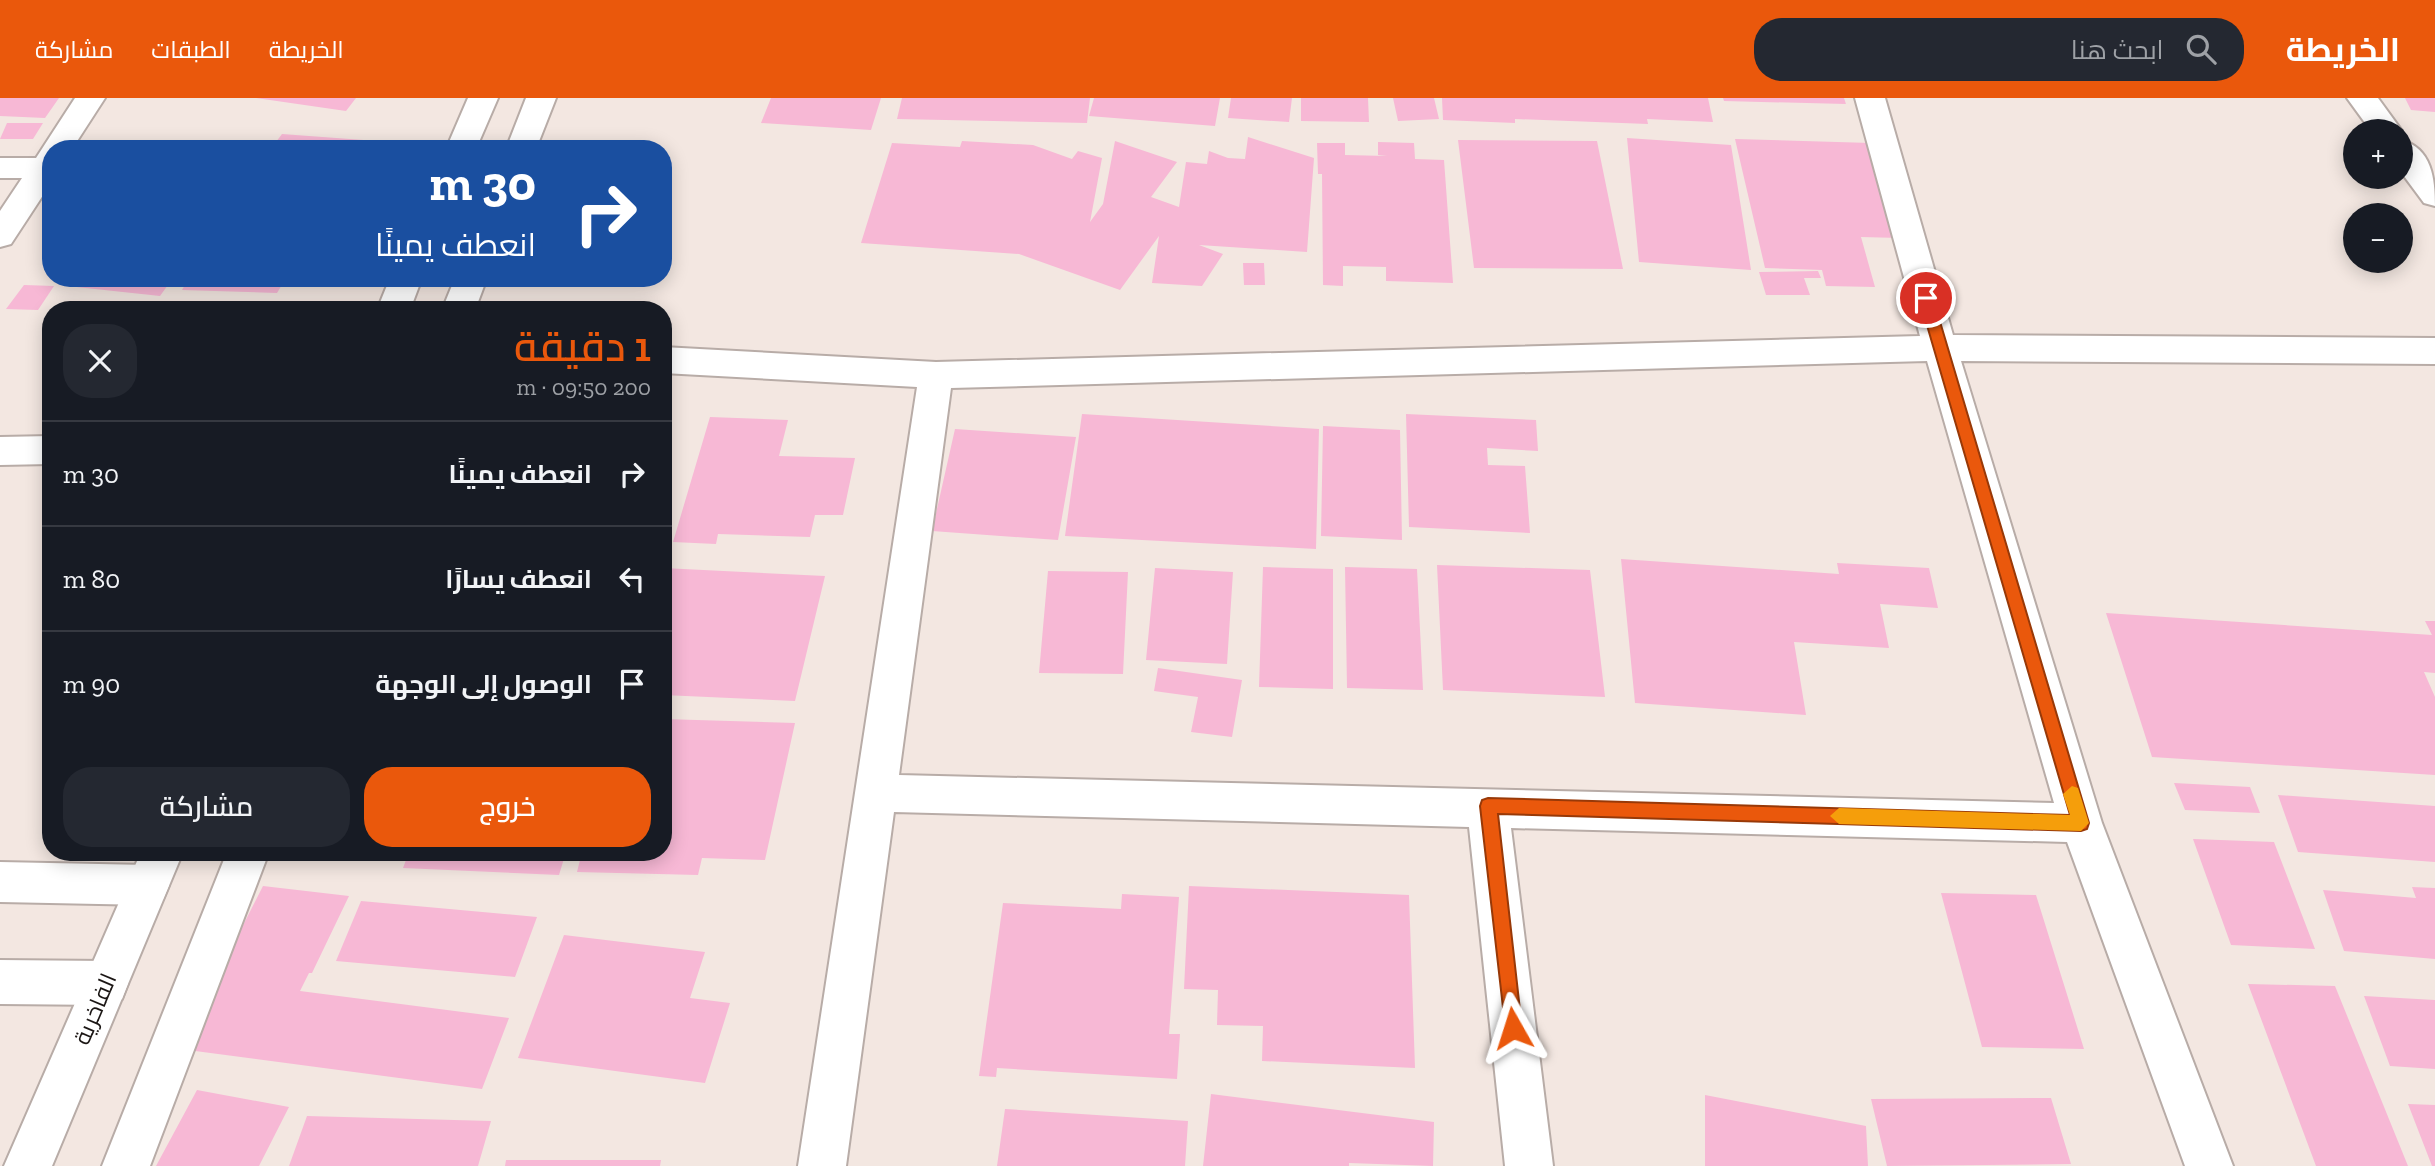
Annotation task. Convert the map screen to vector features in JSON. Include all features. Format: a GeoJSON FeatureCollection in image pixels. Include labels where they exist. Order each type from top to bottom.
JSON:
{"type":"FeatureCollection","features":[{"type":"Feature","properties":{"kind":"street"},"geometry":{"type":"LineString","coordinates":[[63,140],[90,98]]}},
{"type":"Feature","properties":{"kind":"street"},"geometry":{"type":"LineString","coordinates":[[465,140],[483,98]]}},
{"type":"Feature","properties":{"kind":"street"},"geometry":{"type":"LineString","coordinates":[[525,140],[541,98]]}},
{"type":"Feature","properties":{"kind":"street"},"geometry":{"type":"LineString","coordinates":[[1870,98],[1940,348],[2081,823],[2209,1166]]}},
{"type":"Feature","properties":{"kind":"street"},"geometry":{"type":"LineString","coordinates":[[2362,98],[2378,119]]}},
{"type":"Feature","properties":{"kind":"street"},"geometry":{"type":"LineString","coordinates":[[0,168],[42,160]]}},
{"type":"Feature","properties":{"kind":"street"},"geometry":{"type":"LineString","coordinates":[[2413,166],[2435,195]]}},
{"type":"Feature","properties":{"kind":"street"},"geometry":{"type":"LineString","coordinates":[[0,236],[42,172]]}},
{"type":"Feature","properties":{"kind":"street"},"geometry":{"type":"LineString","coordinates":[[672,360],[936,374],[1940,348],[2435,351]]}},
{"type":"Feature","properties":{"kind":"street"},"geometry":{"type":"LineString","coordinates":[[822,1166],[936,374]]}},
{"type":"Feature","properties":{"kind":"street"},"geometry":{"type":"LineString","coordinates":[[0,451],[42,450]]}},
{"type":"Feature","properties":{"kind":"street"},"geometry":{"type":"LineString","coordinates":[[876,793],[1488,806],[2081,823]]}},
{"type":"Feature","properties":{"kind":"street"},"geometry":{"type":"LineString","coordinates":[[1488,806],[1528,1166]]}},
{"type":"Feature","properties":{"kind":"street"},"geometry":{"type":"LineString","coordinates":[[126,1166],[245,861]]}},
{"type":"Feature","properties":{"kind":"street"},"geometry":{"type":"LineString","coordinates":[[0,882],[155,869]]}},
{"type":"Feature","properties":{"kind":"street","name":"الفاخرية"},"geometry":{"type":"LineString","coordinates":[[28,1166],[155,869]]}},
{"type":"Feature","properties":{"kind":"street"},"geometry":{"type":"LineString","coordinates":[[0,982],[106,983]]}},
{"type":"Feature","properties":{"kind":"building"},"geometry":{"type":"Polygon","coordinates":[[[0,98],[59,98],[45,118],[0,116],[0,98]]]}},
{"type":"Feature","properties":{"kind":"building"},"geometry":{"type":"Polygon","coordinates":[[[256,98],[356,98],[346,111],[256,98]]]}},
{"type":"Feature","properties":{"kind":"building"},"geometry":{"type":"Polygon","coordinates":[[[771,98],[881,98],[871,130],[761,123],[771,98]]]}},
{"type":"Feature","properties":{"kind":"building"},"geometry":{"type":"Polygon","coordinates":[[[902,98],[1090,98],[1087,123],[897,119],[902,98]]]}},
{"type":"Feature","properties":{"kind":"building"},"geometry":{"type":"Polygon","coordinates":[[[1094,98],[1220,98],[1215,126],[1089,116],[1094,98]]]}},
{"type":"Feature","properties":{"kind":"building"},"geometry":{"type":"Polygon","coordinates":[[[1231,98],[1292,98],[1289,122],[1228,118],[1231,98]]]}},
{"type":"Feature","properties":{"kind":"building"},"geometry":{"type":"Polygon","coordinates":[[[1301,98],[1368,98],[1369,122],[1301,121],[1301,98]]]}},
{"type":"Feature","properties":{"kind":"building"},"geometry":{"type":"Polygon","coordinates":[[[1393,98],[1434,98],[1439,119],[1398,121],[1393,98]]]}},
{"type":"Feature","properties":{"kind":"building"},"geometry":{"type":"Polygon","coordinates":[[[1442,98],[1708,98],[1713,122],[1647,119],[1648,124],[1515,119],[1515,123],[1443,120],[1442,98]]]}},
{"type":"Feature","properties":{"kind":"building"},"geometry":{"type":"Polygon","coordinates":[[[1723,98],[1844,98],[1846,104],[1724,101],[1723,98]]]}},
{"type":"Feature","properties":{"kind":"building"},"geometry":{"type":"Polygon","coordinates":[[[2405,98],[2435,98],[2435,112],[2411,110],[2405,98]]]}},
{"type":"Feature","properties":{"kind":"building"},"geometry":{"type":"Polygon","coordinates":[[[7,123],[43,123],[33,139],[0,139],[7,123]]]}},
{"type":"Feature","properties":{"kind":"building"},"geometry":{"type":"Polygon","coordinates":[[[282,134],[363,140],[278,140],[282,134]]]}},
{"type":"Feature","properties":{"kind":"building"},"geometry":{"type":"Polygon","coordinates":[[[1248,137],[1314,158],[1307,252],[1199,245],[1223,254],[1202,286],[1152,283],[1159,236],[1120,290],[1019,254],[861,243],[892,143],[960,147],[962,141],[1033,145],[1072,159],[1078,151],[1102,158],[1090,222],[1103,204],[1115,141],[1177,162],[1151,197],[1179,207],[1186,162],[1207,164],[1209,151],[1228,158],[1245,159],[1248,137]]]}},
{"type":"Feature","properties":{"kind":"building"},"geometry":{"type":"Polygon","coordinates":[[[1627,138],[1731,145],[1751,270],[1639,262],[1627,138]]]}},
{"type":"Feature","properties":{"kind":"building"},"geometry":{"type":"Polygon","coordinates":[[[1735,139],[1871,143],[1900,238],[1861,237],[1875,287],[1826,286],[1822,270],[1765,268],[1735,139]]]}},
{"type":"Feature","properties":{"kind":"building"},"geometry":{"type":"Polygon","coordinates":[[[1458,140],[1597,141],[1623,269],[1474,268],[1458,140]]]}},
{"type":"Feature","properties":{"kind":"building"},"geometry":{"type":"Polygon","coordinates":[[[1378,142],[1414,143],[1415,159],[1444,160],[1453,283],[1386,281],[1386,267],[1343,266],[1343,286],[1323,285],[1322,174],[1318,174],[1317,143],[1345,143],[1345,155],[1387,156],[1378,155],[1378,142]]]}},
{"type":"Feature","properties":{"kind":"building"},"geometry":{"type":"Polygon","coordinates":[[[1243,263],[1264,263],[1265,285],[1244,285],[1243,263]]]}},
{"type":"Feature","properties":{"kind":"building"},"geometry":{"type":"Polygon","coordinates":[[[1818,271],[1821,278],[1804,278],[1810,295],[1766,295],[1759,272],[1818,271]]]}},
{"type":"Feature","properties":{"kind":"building"},"geometry":{"type":"Polygon","coordinates":[[[24,285],[53,287],[38,310],[6,309],[24,285]]]}},
{"type":"Feature","properties":{"kind":"building"},"geometry":{"type":"Polygon","coordinates":[[[76,287],[166,287],[160,296],[76,287]]]}},
{"type":"Feature","properties":{"kind":"building"},"geometry":{"type":"Polygon","coordinates":[[[184,287],[281,287],[277,293],[182,290],[184,287]]]}},
{"type":"Feature","properties":{"kind":"building"},"geometry":{"type":"Polygon","coordinates":[[[1082,414],[1319,429],[1316,549],[1065,536],[1082,414]]]}},
{"type":"Feature","properties":{"kind":"building"},"geometry":{"type":"Polygon","coordinates":[[[1406,414],[1536,420],[1538,451],[1487,448],[1488,465],[1525,466],[1530,533],[1409,527],[1406,414]]]}},
{"type":"Feature","properties":{"kind":"building"},"geometry":{"type":"Polygon","coordinates":[[[710,417],[788,420],[779,456],[855,458],[843,515],[815,515],[810,537],[718,534],[716,544],[673,542],[710,417]]]}},
{"type":"Feature","properties":{"kind":"building"},"geometry":{"type":"Polygon","coordinates":[[[1323,426],[1400,430],[1402,540],[1321,536],[1323,426]]]}},
{"type":"Feature","properties":{"kind":"building"},"geometry":{"type":"Polygon","coordinates":[[[955,429],[1076,437],[1058,540],[932,531],[955,429]]]}},
{"type":"Feature","properties":{"kind":"building"},"geometry":{"type":"Polygon","coordinates":[[[1621,559],[1839,574],[1837,563],[1929,568],[1938,608],[1880,604],[1889,648],[1794,642],[1806,715],[1635,703],[1621,559]]]}},
{"type":"Feature","properties":{"kind":"building"},"geometry":{"type":"Polygon","coordinates":[[[1437,565],[1590,570],[1605,697],[1443,690],[1437,565]]]}},
{"type":"Feature","properties":{"kind":"building"},"geometry":{"type":"Polygon","coordinates":[[[1263,567],[1333,569],[1333,689],[1259,687],[1263,567]]]}},
{"type":"Feature","properties":{"kind":"building"},"geometry":{"type":"Polygon","coordinates":[[[1345,567],[1417,569],[1423,690],[1347,688],[1345,567]]]}},
{"type":"Feature","properties":{"kind":"building"},"geometry":{"type":"Polygon","coordinates":[[[672,568],[825,576],[795,701],[672,695],[672,568]]]}},
{"type":"Feature","properties":{"kind":"building"},"geometry":{"type":"Polygon","coordinates":[[[1155,568],[1233,572],[1227,664],[1146,660],[1155,568]]]}},
{"type":"Feature","properties":{"kind":"building"},"geometry":{"type":"Polygon","coordinates":[[[1048,571],[1128,572],[1123,674],[1039,673],[1048,571]]]}},
{"type":"Feature","properties":{"kind":"building"},"geometry":{"type":"Polygon","coordinates":[[[2106,613],[2432,635],[2425,621],[2435,621],[2435,673],[2424,672],[2435,697],[2435,775],[2152,757],[2106,613]]]}},
{"type":"Feature","properties":{"kind":"building"},"geometry":{"type":"Polygon","coordinates":[[[1158,668],[1242,680],[1232,737],[1191,732],[1198,697],[1154,691],[1158,668]]]}},
{"type":"Feature","properties":{"kind":"building"},"geometry":{"type":"Polygon","coordinates":[[[672,719],[795,723],[765,860],[702,858],[698,875],[577,872],[580,861],[672,861],[672,719]]]}},
{"type":"Feature","properties":{"kind":"building"},"geometry":{"type":"Polygon","coordinates":[[[2174,783],[2250,787],[2260,813],[2185,810],[2174,783]]]}},
{"type":"Feature","properties":{"kind":"building"},"geometry":{"type":"Polygon","coordinates":[[[2278,795],[2435,806],[2435,862],[2298,852],[2278,795]]]}},
{"type":"Feature","properties":{"kind":"building"},"geometry":{"type":"Polygon","coordinates":[[[2193,839],[2274,842],[2315,949],[2231,945],[2193,839]]]}},
{"type":"Feature","properties":{"kind":"building"},"geometry":{"type":"Polygon","coordinates":[[[406,861],[563,861],[559,875],[403,868],[406,861]]]}},
{"type":"Feature","properties":{"kind":"building"},"geometry":{"type":"Polygon","coordinates":[[[263,886],[349,896],[312,973],[309,973],[300,991],[509,1018],[482,1089],[180,1049],[263,886]]]}},
{"type":"Feature","properties":{"kind":"building"},"geometry":{"type":"Polygon","coordinates":[[[1189,886],[1409,895],[1415,1068],[1262,1061],[1263,1026],[1217,1025],[1218,990],[1184,989],[1189,886]]]}},
{"type":"Feature","properties":{"kind":"building"},"geometry":{"type":"Polygon","coordinates":[[[2412,887],[2435,888],[2435,959],[2344,951],[2323,890],[2416,898],[2412,887]]]}},
{"type":"Feature","properties":{"kind":"building"},"geometry":{"type":"Polygon","coordinates":[[[1941,893],[2036,895],[2084,1049],[1982,1047],[1941,893]]]}},
{"type":"Feature","properties":{"kind":"building"},"geometry":{"type":"Polygon","coordinates":[[[1122,894],[1179,897],[1169,1034],[1180,1034],[1177,1079],[997,1068],[996,1077],[979,1076],[1003,903],[1121,909],[1122,894]]]}},
{"type":"Feature","properties":{"kind":"building"},"geometry":{"type":"Polygon","coordinates":[[[361,901],[537,917],[515,977],[336,961],[361,901]]]}},
{"type":"Feature","properties":{"kind":"building"},"geometry":{"type":"Polygon","coordinates":[[[564,935],[705,952],[690,998],[730,1003],[705,1083],[518,1058],[564,935]]]}},
{"type":"Feature","properties":{"kind":"building"},"geometry":{"type":"Polygon","coordinates":[[[2248,984],[2335,986],[2408,1166],[2316,1166],[2248,984]]]}},
{"type":"Feature","properties":{"kind":"building"},"geometry":{"type":"Polygon","coordinates":[[[2364,996],[2435,1000],[2435,1069],[2390,1066],[2364,996]]]}},
{"type":"Feature","properties":{"kind":"building"},"geometry":{"type":"Polygon","coordinates":[[[197,1090],[289,1107],[259,1166],[156,1166],[197,1090]]]}},
{"type":"Feature","properties":{"kind":"building"},"geometry":{"type":"Polygon","coordinates":[[[1211,1094],[1434,1122],[1433,1166],[1349,1163],[1349,1166],[1203,1166],[1211,1094]]]}},
{"type":"Feature","properties":{"kind":"building"},"geometry":{"type":"Polygon","coordinates":[[[1705,1095],[1866,1126],[1868,1166],[1705,1166],[1705,1095]]]}},
{"type":"Feature","properties":{"kind":"building"},"geometry":{"type":"Polygon","coordinates":[[[2051,1098],[2071,1164],[1887,1166],[1871,1099],[2051,1098]]]}},
{"type":"Feature","properties":{"kind":"building"},"geometry":{"type":"Polygon","coordinates":[[[2408,1104],[2435,1105],[2435,1166],[2432,1166],[2408,1104]]]}},
{"type":"Feature","properties":{"kind":"building"},"geometry":{"type":"Polygon","coordinates":[[[1005,1109],[1188,1121],[1185,1166],[997,1166],[1005,1109]]]}},
{"type":"Feature","properties":{"kind":"building"},"geometry":{"type":"Polygon","coordinates":[[[307,1116],[491,1121],[478,1166],[289,1166],[307,1116]]]}},
{"type":"Feature","properties":{"kind":"building"},"geometry":{"type":"Polygon","coordinates":[[[506,1160],[661,1160],[660,1166],[505,1166],[506,1160]]]}},
{"type":"Feature","properties":{"kind":"slow traffic"},"geometry":{"type":"LineString","coordinates":[[1839,816],[2081,823],[2072,794]]}},
{"type":"Feature","properties":{"kind":"route"},"geometry":{"type":"LineString","coordinates":[[1513,1028],[1488,806],[2081,823],[1926,298]]}}]}
